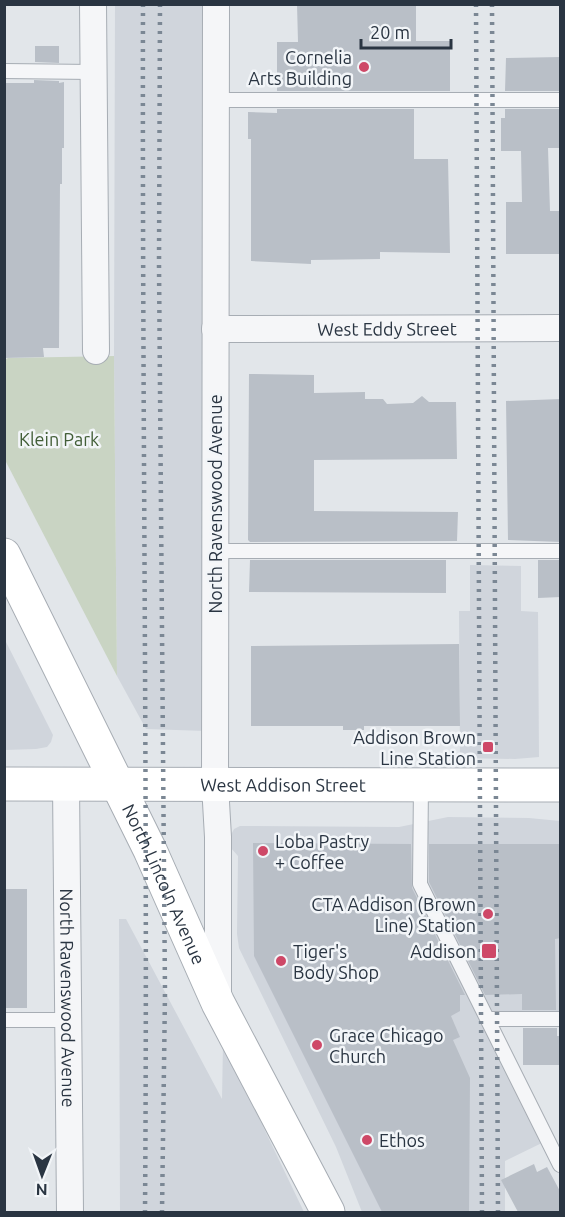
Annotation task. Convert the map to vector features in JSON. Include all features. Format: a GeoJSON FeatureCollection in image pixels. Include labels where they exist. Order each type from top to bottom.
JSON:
{"type":"FeatureCollection","features":[{"type":"Feature","properties":{"kind":"main road","name":"North Lincoln Avenue"},"geometry":{"type":"LineString","coordinates":[[8,571],[150,850],[218,1003],[328,1212]]}},
{"type":"Feature","properties":{"kind":"main road","name":"West Addison Street"},"geometry":{"type":"LineString","coordinates":[[4,784],[561,785]]}},
{"type":"Feature","properties":{"kind":"street"},"geometry":{"type":"LineString","coordinates":[[93,4],[96,351]]}},
{"type":"Feature","properties":{"kind":"street","name":"North Ravenswood Avenue"},"geometry":{"type":"LineString","coordinates":[[216,4],[214,785],[218,837],[218,1003]]}},
{"type":"Feature","properties":{"kind":"street","name":"West Eddy Street"},"geometry":{"type":"LineString","coordinates":[[215,329],[561,328]]}},
{"type":"Feature","properties":{"kind":"street","name":"North Ravenswood Avenue"},"geometry":{"type":"LineString","coordinates":[[66,784],[70,1212]]}},
{"type":"Feature","properties":{"kind":"lane"},"geometry":{"type":"LineString","coordinates":[[4,71],[93,72]]}},
{"type":"Feature","properties":{"kind":"lane"},"geometry":{"type":"LineString","coordinates":[[215,99],[561,100]]}},
{"type":"Feature","properties":{"kind":"lane"},"geometry":{"type":"LineString","coordinates":[[215,551],[561,550]]}},
{"type":"Feature","properties":{"kind":"lane"},"geometry":{"type":"LineString","coordinates":[[421,785],[420,884],[561,1165]]}},
{"type":"Feature","properties":{"kind":"lane"},"geometry":{"type":"LineString","coordinates":[[488,1019],[561,1019]]}},
{"type":"Feature","properties":{"kind":"lane"},"geometry":{"type":"LineString","coordinates":[[4,1020],[69,1020]]}},
{"type":"Feature","properties":{"kind":"shaded area"},"geometry":{"type":"Polygon","coordinates":[[[115,5],[205,5],[206,731],[146,729],[117,676],[114,356],[115,5]]]}},
{"type":"Feature","properties":{"kind":"shaded area"},"geometry":{"type":"Polygon","coordinates":[[[470,565],[521,566],[521,611],[538,612],[539,757],[460,758],[459,611],[470,611],[470,565]]]}},
{"type":"Feature","properties":{"kind":"shaded area"},"geometry":{"type":"Polygon","coordinates":[[[4,638],[53,735],[47,747],[5,750],[4,638]]]}},
{"type":"Feature","properties":{"kind":"shaded area"},"geometry":{"type":"Polygon","coordinates":[[[448,817],[529,818],[560,821],[560,1019],[489,1019],[548,1140],[505,1161],[505,1212],[362,1212],[336,1147],[239,948],[237,934],[238,856],[230,847],[230,837],[234,829],[240,826],[399,827],[448,817]]]}},
{"type":"Feature","properties":{"kind":"shaded area"},"geometry":{"type":"Polygon","coordinates":[[[119,919],[126,919],[222,1099],[223,1043],[304,1212],[120,1212],[119,919]]]}},
{"type":"Feature","properties":{"kind":"green space","name":"Klein Park"},"geometry":{"type":"Polygon","coordinates":[[[114,356],[117,676],[5,460],[4,360],[8,358],[114,356]]]}},
{"type":"Feature","properties":{"kind":"building","name":"Cornelia Arts Building"},"geometry":{"type":"Polygon","coordinates":[[[297,4],[416,4],[416,41],[450,41],[450,91],[277,91],[277,42],[298,42],[297,4]]]}},
{"type":"Feature","properties":{"kind":"building"},"geometry":{"type":"Polygon","coordinates":[[[35,46],[59,46],[59,63],[35,62],[35,46]]]}},
{"type":"Feature","properties":{"kind":"building"},"geometry":{"type":"Polygon","coordinates":[[[561,57],[561,91],[505,91],[506,58],[561,57]]]}},
{"type":"Feature","properties":{"kind":"building"},"geometry":{"type":"Polygon","coordinates":[[[34,80],[64,82],[64,148],[62,148],[62,184],[60,184],[59,348],[43,348],[44,357],[4,358],[4,83],[34,83],[34,80]]]}},
{"type":"Feature","properties":{"kind":"building"},"geometry":{"type":"Polygon","coordinates":[[[277,109],[414,109],[414,159],[448,159],[450,253],[380,252],[380,259],[311,260],[311,264],[251,261],[251,139],[248,139],[248,112],[277,113],[277,109]]]}},
{"type":"Feature","properties":{"kind":"building"},"geometry":{"type":"Polygon","coordinates":[[[505,109],[561,109],[561,148],[548,148],[550,211],[561,211],[561,254],[506,254],[506,202],[522,202],[521,151],[501,151],[501,118],[505,118],[505,109]]]}},
{"type":"Feature","properties":{"kind":"building"},"geometry":{"type":"Polygon","coordinates":[[[249,374],[314,375],[314,393],[365,392],[365,399],[383,399],[387,404],[413,403],[422,396],[429,402],[456,402],[457,459],[314,460],[314,511],[458,512],[457,541],[250,542],[248,540],[249,374]]]}},
{"type":"Feature","properties":{"kind":"building"},"geometry":{"type":"Polygon","coordinates":[[[561,399],[561,542],[508,540],[506,401],[561,399]]]}},
{"type":"Feature","properties":{"kind":"building"},"geometry":{"type":"Polygon","coordinates":[[[250,560],[446,560],[446,593],[249,592],[250,560]]]}},
{"type":"Feature","properties":{"kind":"building"},"geometry":{"type":"Polygon","coordinates":[[[538,560],[561,560],[561,597],[538,598],[538,560]]]}},
{"type":"Feature","properties":{"kind":"building"},"geometry":{"type":"Polygon","coordinates":[[[459,644],[460,726],[364,726],[364,730],[343,730],[343,726],[251,726],[251,646],[459,644]]]}},
{"type":"Feature","properties":{"kind":"building"},"geometry":{"type":"Polygon","coordinates":[[[253,843],[411,844],[412,888],[465,995],[460,995],[460,1011],[451,1016],[460,1037],[453,1040],[470,1078],[469,1212],[382,1212],[254,956],[253,843]]]}},
{"type":"Feature","properties":{"kind":"building"},"geometry":{"type":"Polygon","coordinates":[[[429,844],[561,844],[561,938],[555,939],[556,1010],[522,1010],[522,994],[485,995],[429,882],[429,844]]]}},
{"type":"Feature","properties":{"kind":"building"},"geometry":{"type":"Polygon","coordinates":[[[4,889],[27,889],[27,1008],[4,1008],[4,889]]]}},
{"type":"Feature","properties":{"kind":"building"},"geometry":{"type":"Polygon","coordinates":[[[523,1028],[557,1028],[557,1036],[561,1036],[561,1065],[523,1065],[523,1028]]]}},
{"type":"Feature","properties":{"kind":"building"},"geometry":{"type":"Polygon","coordinates":[[[534,1164],[537,1172],[547,1167],[561,1193],[561,1212],[518,1212],[501,1180],[534,1164]]]}},
{"type":"Feature","properties":{"kind":"railway"},"geometry":{"type":"LineString","coordinates":[[143,4],[145,1212]]}},
{"type":"Feature","properties":{"kind":"railway"},"geometry":{"type":"LineString","coordinates":[[160,4],[159,265],[165,993],[162,1212]]}},
{"type":"Feature","properties":{"kind":"railway"},"geometry":{"type":"LineString","coordinates":[[476,4],[482,1212]]}},
{"type":"Feature","properties":{"kind":"railway"},"geometry":{"type":"LineString","coordinates":[[492,4],[498,1212]]}},
{"type":"Feature","properties":{"kind":"place","name":"Cornelia Arts Building"},"geometry":{"type":"Point","coordinates":[364,67]}},
{"type":"Feature","properties":{"kind":"place","name":"Addison Brown Line Station"},"geometry":{"type":"Point","coordinates":[488,747]}},
{"type":"Feature","properties":{"kind":"place","name":"Loba Pastry + Coffee"},"geometry":{"type":"Point","coordinates":[263,851]}},
{"type":"Feature","properties":{"kind":"place","name":"CTA Addison (Brown Line) Station"},"geometry":{"type":"Point","coordinates":[488,914]}},
{"type":"Feature","properties":{"kind":"place","name":"Addison"},"geometry":{"type":"Point","coordinates":[489,951]}},
{"type":"Feature","properties":{"kind":"place","name":"Tiger's Body Shop"},"geometry":{"type":"Point","coordinates":[281,961]}},
{"type":"Feature","properties":{"kind":"place","name":"Grace Chicago Church"},"geometry":{"type":"Point","coordinates":[317,1045]}},
{"type":"Feature","properties":{"kind":"place","name":"Ethos"},"geometry":{"type":"Point","coordinates":[367,1140]}}]}
